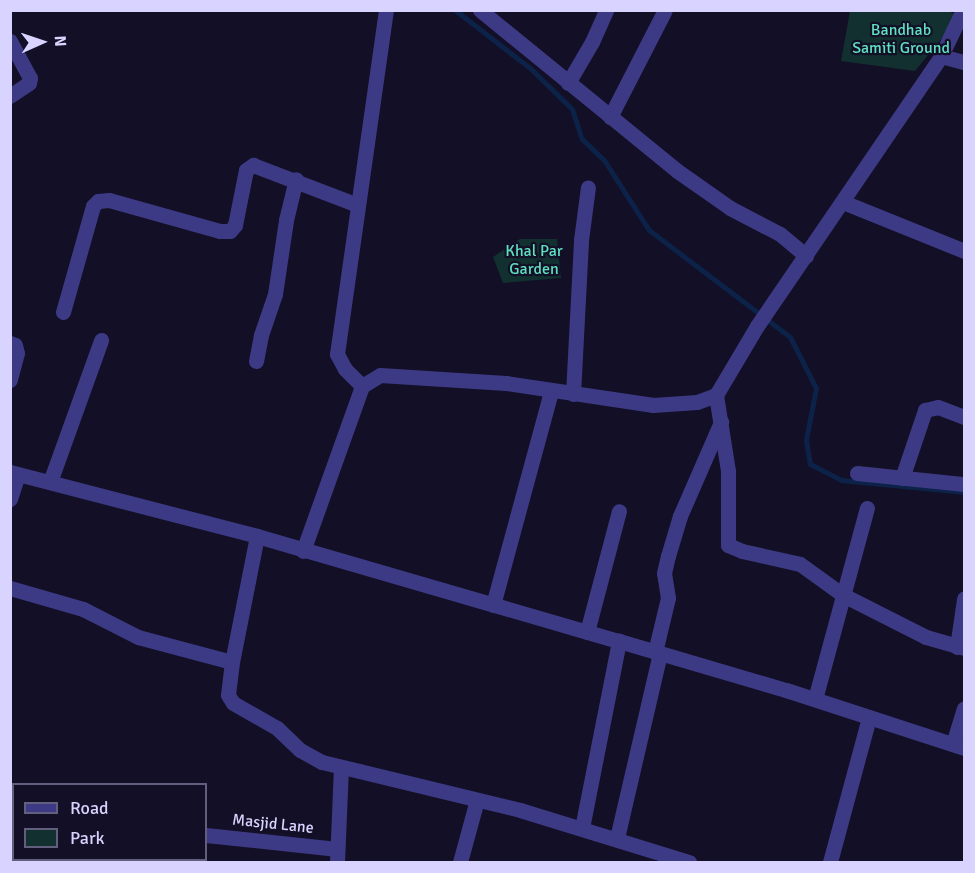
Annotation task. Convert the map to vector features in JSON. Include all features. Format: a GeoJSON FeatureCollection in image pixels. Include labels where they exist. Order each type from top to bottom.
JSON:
{"type":"FeatureCollection","features":[{"type":"Feature","properties":{"kind":"street"},"geometry":{"type":"LineString","coordinates":[[362,386],[345,369],[338,354],[386,10]]}},
{"type":"Feature","properties":{"kind":"street"},"geometry":{"type":"LineString","coordinates":[[480,10],[676,170],[730,208],[780,234],[806,256]]}},
{"type":"Feature","properties":{"kind":"street"},"geometry":{"type":"LineString","coordinates":[[568,83],[592,42],[606,10]]}},
{"type":"Feature","properties":{"kind":"street"},"geometry":{"type":"LineString","coordinates":[[610,117],[665,10]]}},
{"type":"Feature","properties":{"kind":"street"},"geometry":{"type":"LineString","coordinates":[[303,551],[362,386],[380,375],[506,382],[573,394],[661,405],[697,402],[716,395],[757,326],[940,56],[963,10]]}},
{"type":"Feature","properties":{"kind":"street"},"geometry":{"type":"LineString","coordinates":[[10,41],[30,78],[29,83],[10,96]]}},
{"type":"Feature","properties":{"kind":"street"},"geometry":{"type":"LineString","coordinates":[[940,56],[964,62]]}},
{"type":"Feature","properties":{"kind":"street"},"geometry":{"type":"LineString","coordinates":[[63,312],[93,206],[98,201],[109,201],[225,232],[233,229],[235,225],[246,170],[256,165],[358,205]]}},
{"type":"Feature","properties":{"kind":"street"},"geometry":{"type":"LineString","coordinates":[[256,361],[261,335],[275,294],[286,220],[296,179]]}},
{"type":"Feature","properties":{"kind":"street"},"geometry":{"type":"LineString","coordinates":[[573,394],[581,240],[588,188]]}},
{"type":"Feature","properties":{"kind":"street"},"geometry":{"type":"LineString","coordinates":[[843,201],[964,251]]}},
{"type":"Feature","properties":{"kind":"street"},"geometry":{"type":"LineString","coordinates":[[50,482],[101,340]]}},
{"type":"Feature","properties":{"kind":"street"},"geometry":{"type":"LineString","coordinates":[[10,343],[15,345],[17,353],[10,380]]}},
{"type":"Feature","properties":{"kind":"street"},"geometry":{"type":"LineString","coordinates":[[493,605],[551,390]]}},
{"type":"Feature","properties":{"kind":"street"},"geometry":{"type":"LineString","coordinates":[[716,395],[728,471],[728,546],[800,564],[843,595],[926,637],[961,647],[964,599]]}},
{"type":"Feature","properties":{"kind":"street"},"geometry":{"type":"LineString","coordinates":[[902,478],[926,410],[938,407],[964,417]]}},
{"type":"Feature","properties":{"kind":"street"},"geometry":{"type":"LineString","coordinates":[[617,838],[668,598],[664,573],[668,556],[680,516],[721,422]]}},
{"type":"Feature","properties":{"kind":"street"},"geometry":{"type":"LineString","coordinates":[[10,500],[14,473],[50,482],[257,536],[658,652],[815,699],[959,746],[964,709]]}},
{"type":"Feature","properties":{"kind":"street"},"geometry":{"type":"LineString","coordinates":[[857,473],[964,484]]}},
{"type":"Feature","properties":{"kind":"street"},"geometry":{"type":"LineString","coordinates":[[815,699],[867,508]]}},
{"type":"Feature","properties":{"kind":"street"},"geometry":{"type":"LineString","coordinates":[[588,632],[619,511]]}},
{"type":"Feature","properties":{"kind":"street"},"geometry":{"type":"LineString","coordinates":[[257,536],[232,662],[228,695],[233,703],[277,728],[310,757],[341,768],[477,800],[582,828],[689,862]]}},
{"type":"Feature","properties":{"kind":"street"},"geometry":{"type":"LineString","coordinates":[[10,588],[83,609],[138,637],[232,662]]}},
{"type":"Feature","properties":{"kind":"street"},"geometry":{"type":"LineString","coordinates":[[582,828],[620,641]]}},
{"type":"Feature","properties":{"kind":"street"},"geometry":{"type":"LineString","coordinates":[[830,862],[869,717]]}},
{"type":"Feature","properties":{"kind":"street"},"geometry":{"type":"LineString","coordinates":[[337,856],[341,768]]}},
{"type":"Feature","properties":{"kind":"street"},"geometry":{"type":"LineString","coordinates":[[460,862],[477,800]]}},
{"type":"Feature","properties":{"kind":"street","name":"Masjid Lane"},"geometry":{"type":"LineString","coordinates":[[207,835],[337,856]]}},
{"type":"Feature","properties":{"kind":"green space","name":"Bandhab Samiti Ground"},"geometry":{"type":"Polygon","coordinates":[[[945,10],[960,16],[915,71],[841,61],[850,11],[945,10]]]}},
{"type":"Feature","properties":{"kind":"green space","name":"Khal Par Garden"},"geometry":{"type":"Polygon","coordinates":[[[520,239],[557,239],[561,278],[503,283],[493,257],[520,239]]]}},
{"type":"Feature","properties":{"kind":"waterway"},"geometry":{"type":"LineString","coordinates":[[455,10],[531,69],[572,109],[582,139],[604,160],[649,230],[790,337],[816,388],[806,440],[810,464],[841,480],[964,492]]}}]}
